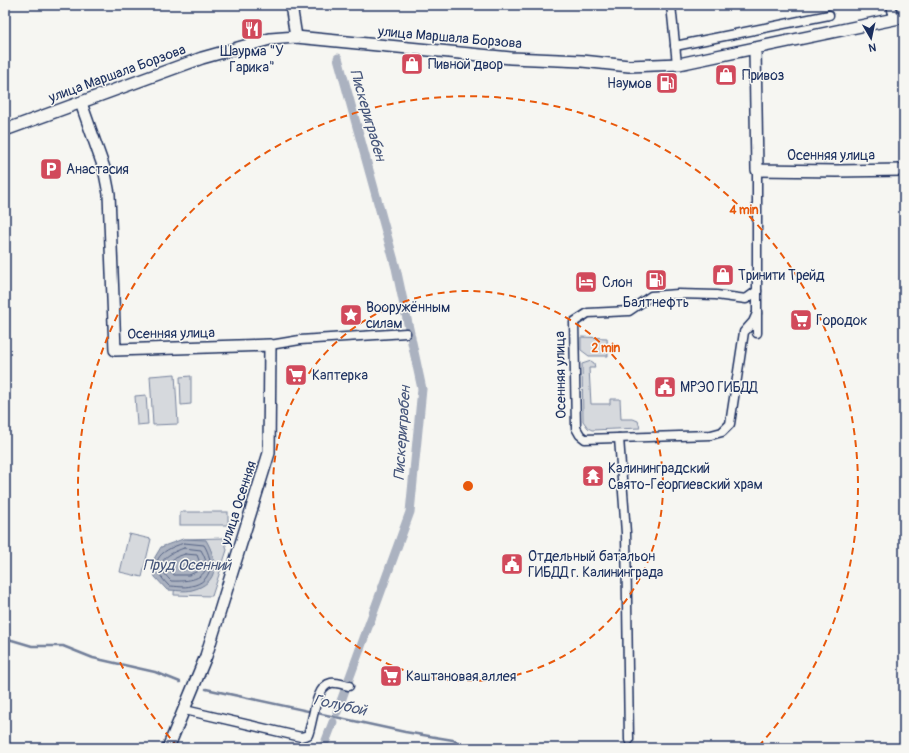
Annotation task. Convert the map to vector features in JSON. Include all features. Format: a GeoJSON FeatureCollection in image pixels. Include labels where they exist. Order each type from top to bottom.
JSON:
{"type":"FeatureCollection","features":[{"type":"Feature","properties":{"kind":"street"},"geometry":{"type":"LineString","coordinates":[[291,5],[296,38]]}},
{"type":"Feature","properties":{"kind":"street"},"geometry":{"type":"LineString","coordinates":[[671,5],[677,64]]}},
{"type":"Feature","properties":{"kind":"street"},"geometry":{"type":"LineString","coordinates":[[891,5],[899,18]]}},
{"type":"Feature","properties":{"kind":"street"},"geometry":{"type":"LineString","coordinates":[[675,46],[829,15]]}},
{"type":"Feature","properties":{"kind":"street","name":"улица Маршала Борзова"},"geometry":{"type":"LineString","coordinates":[[5,130],[237,47],[270,39],[296,38],[511,58],[582,61],[629,66],[677,64],[899,18]]}},
{"type":"Feature","properties":{"kind":"street"},"geometry":{"type":"LineString","coordinates":[[755,49],[757,333]]}},
{"type":"Feature","properties":{"kind":"street","name":"Осенняя улица"},"geometry":{"type":"LineString","coordinates":[[81,103],[104,168],[109,194],[115,350],[270,345],[300,340],[406,333]]}},
{"type":"Feature","properties":{"kind":"street","name":"Осенняя улица"},"geometry":{"type":"LineString","coordinates":[[757,170],[904,170]]}},
{"type":"Feature","properties":{"kind":"street","name":"Осенняя улица"},"geometry":{"type":"LineString","coordinates":[[757,291],[746,299],[716,295],[678,294],[651,296],[629,311],[588,314],[574,322],[576,428],[580,435],[585,439],[711,435],[722,432],[730,424],[744,332],[753,322],[757,313]]}},
{"type":"Feature","properties":{"kind":"street","name":"улица Осенняя"},"geometry":{"type":"LineString","coordinates":[[168,748],[185,710],[206,656],[269,454],[270,345]]}},
{"type":"Feature","properties":{"kind":"street"},"geometry":{"type":"LineString","coordinates":[[619,438],[626,533],[629,740]]}},
{"type":"Feature","properties":{"kind":"street"},"geometry":{"type":"LineString","coordinates":[[185,710],[301,737],[308,735],[319,692],[324,686],[331,683],[346,685]]}},
{"type":"Feature","properties":{"kind":"shaded area"},"geometry":{"type":"Polygon","coordinates":[[[581,337],[607,338],[608,356],[589,356],[581,350],[581,337]]]}},
{"type":"Feature","properties":{"kind":"shaded area"},"geometry":{"type":"Polygon","coordinates":[[[591,361],[594,363],[595,368],[589,368],[591,404],[610,404],[610,399],[620,399],[621,419],[633,419],[638,421],[640,428],[592,430],[588,428],[583,421],[582,364],[591,361]]]}},
{"type":"Feature","properties":{"kind":"shaded area"},"geometry":{"type":"Polygon","coordinates":[[[175,374],[178,424],[153,425],[150,376],[175,374]]]}},
{"type":"Feature","properties":{"kind":"shaded area"},"geometry":{"type":"Polygon","coordinates":[[[191,376],[191,404],[181,405],[180,377],[191,376]]]}},
{"type":"Feature","properties":{"kind":"shaded area"},"geometry":{"type":"Polygon","coordinates":[[[146,395],[148,424],[137,425],[135,396],[146,395]]]}},
{"type":"Feature","properties":{"kind":"shaded area"},"geometry":{"type":"Polygon","coordinates":[[[180,512],[228,512],[228,525],[180,525],[180,512]]]}},
{"type":"Feature","properties":{"kind":"shaded area"},"geometry":{"type":"Polygon","coordinates":[[[129,534],[151,539],[142,577],[120,572],[129,534]]]}},
{"type":"Feature","properties":{"kind":"shaded area","name":"Пруд Осенний"},"geometry":{"type":"Polygon","coordinates":[[[224,538],[227,550],[212,596],[174,595],[175,568],[183,539],[224,538]]]}},
{"type":"Feature","properties":{"kind":"water","name":"Пруд Осенний"},"geometry":{"type":"Polygon","coordinates":[[[183,539],[206,540],[213,556],[214,570],[212,577],[201,587],[189,591],[167,590],[155,577],[152,566],[161,547],[183,539]]]}},
{"type":"Feature","properties":{"kind":"waterway","name":"Пискериграбен"},"geometry":{"type":"LineString","coordinates":[[337,712],[410,512],[422,389],[396,268],[338,58]]}},
{"type":"Feature","properties":{"kind":"waterway","name":"Голубой"},"geometry":{"type":"LineString","coordinates":[[5,638],[32,646],[63,646],[93,658],[155,672],[180,682]]}},
{"type":"Feature","properties":{"kind":"waterway","name":"Голубой"},"geometry":{"type":"LineString","coordinates":[[206,689],[405,732],[453,740],[468,748]]}},
{"type":"Feature","properties":{"kind":"waterway","name":"Пискериграбен"},"geometry":{"type":"LineString","coordinates":[[323,748],[333,722]]}},
{"type":"Feature","properties":{"kind":"place","name":"Шаурма \"У Гарика\""},"geometry":{"type":"Point","coordinates":[252,29]}},
{"type":"Feature","properties":{"kind":"place","name":"Пивной двор"},"geometry":{"type":"Point","coordinates":[412,64]}},
{"type":"Feature","properties":{"kind":"place","name":"Привоз"},"geometry":{"type":"Point","coordinates":[726,75]}},
{"type":"Feature","properties":{"kind":"place","name":"Наумов"},"geometry":{"type":"Point","coordinates":[667,83]}},
{"type":"Feature","properties":{"kind":"place","name":"Анастасия"},"geometry":{"type":"Point","coordinates":[51,169]}},
{"type":"Feature","properties":{"kind":"place","name":"Тринити Трейд"},"geometry":{"type":"Point","coordinates":[723,275]}},
{"type":"Feature","properties":{"kind":"place","name":"Балтнефть"},"geometry":{"type":"Point","coordinates":[656,280]}},
{"type":"Feature","properties":{"kind":"place","name":"Слон"},"geometry":{"type":"Point","coordinates":[586,282]}},
{"type":"Feature","properties":{"kind":"place","name":"Вооружённым силам"},"geometry":{"type":"Point","coordinates":[351,315]}},
{"type":"Feature","properties":{"kind":"place","name":"Городок"},"geometry":{"type":"Point","coordinates":[801,320]}},
{"type":"Feature","properties":{"kind":"place","name":"Каптерка"},"geometry":{"type":"Point","coordinates":[296,375]}},
{"type":"Feature","properties":{"kind":"place","name":"МРЭО ГИБДД"},"geometry":{"type":"Point","coordinates":[665,387]}},
{"type":"Feature","properties":{"kind":"place","name":"Калининградский Свято-Георгиевский храм"},"geometry":{"type":"Point","coordinates":[593,476]}},
{"type":"Feature","properties":{"kind":"place","name":"Отдельный батальон ГИБДД г. Калининграда"},"geometry":{"type":"Point","coordinates":[512,564]}},
{"type":"Feature","properties":{"kind":"place","name":"Каштановая аллея"},"geometry":{"type":"Point","coordinates":[391,676]}}]}
